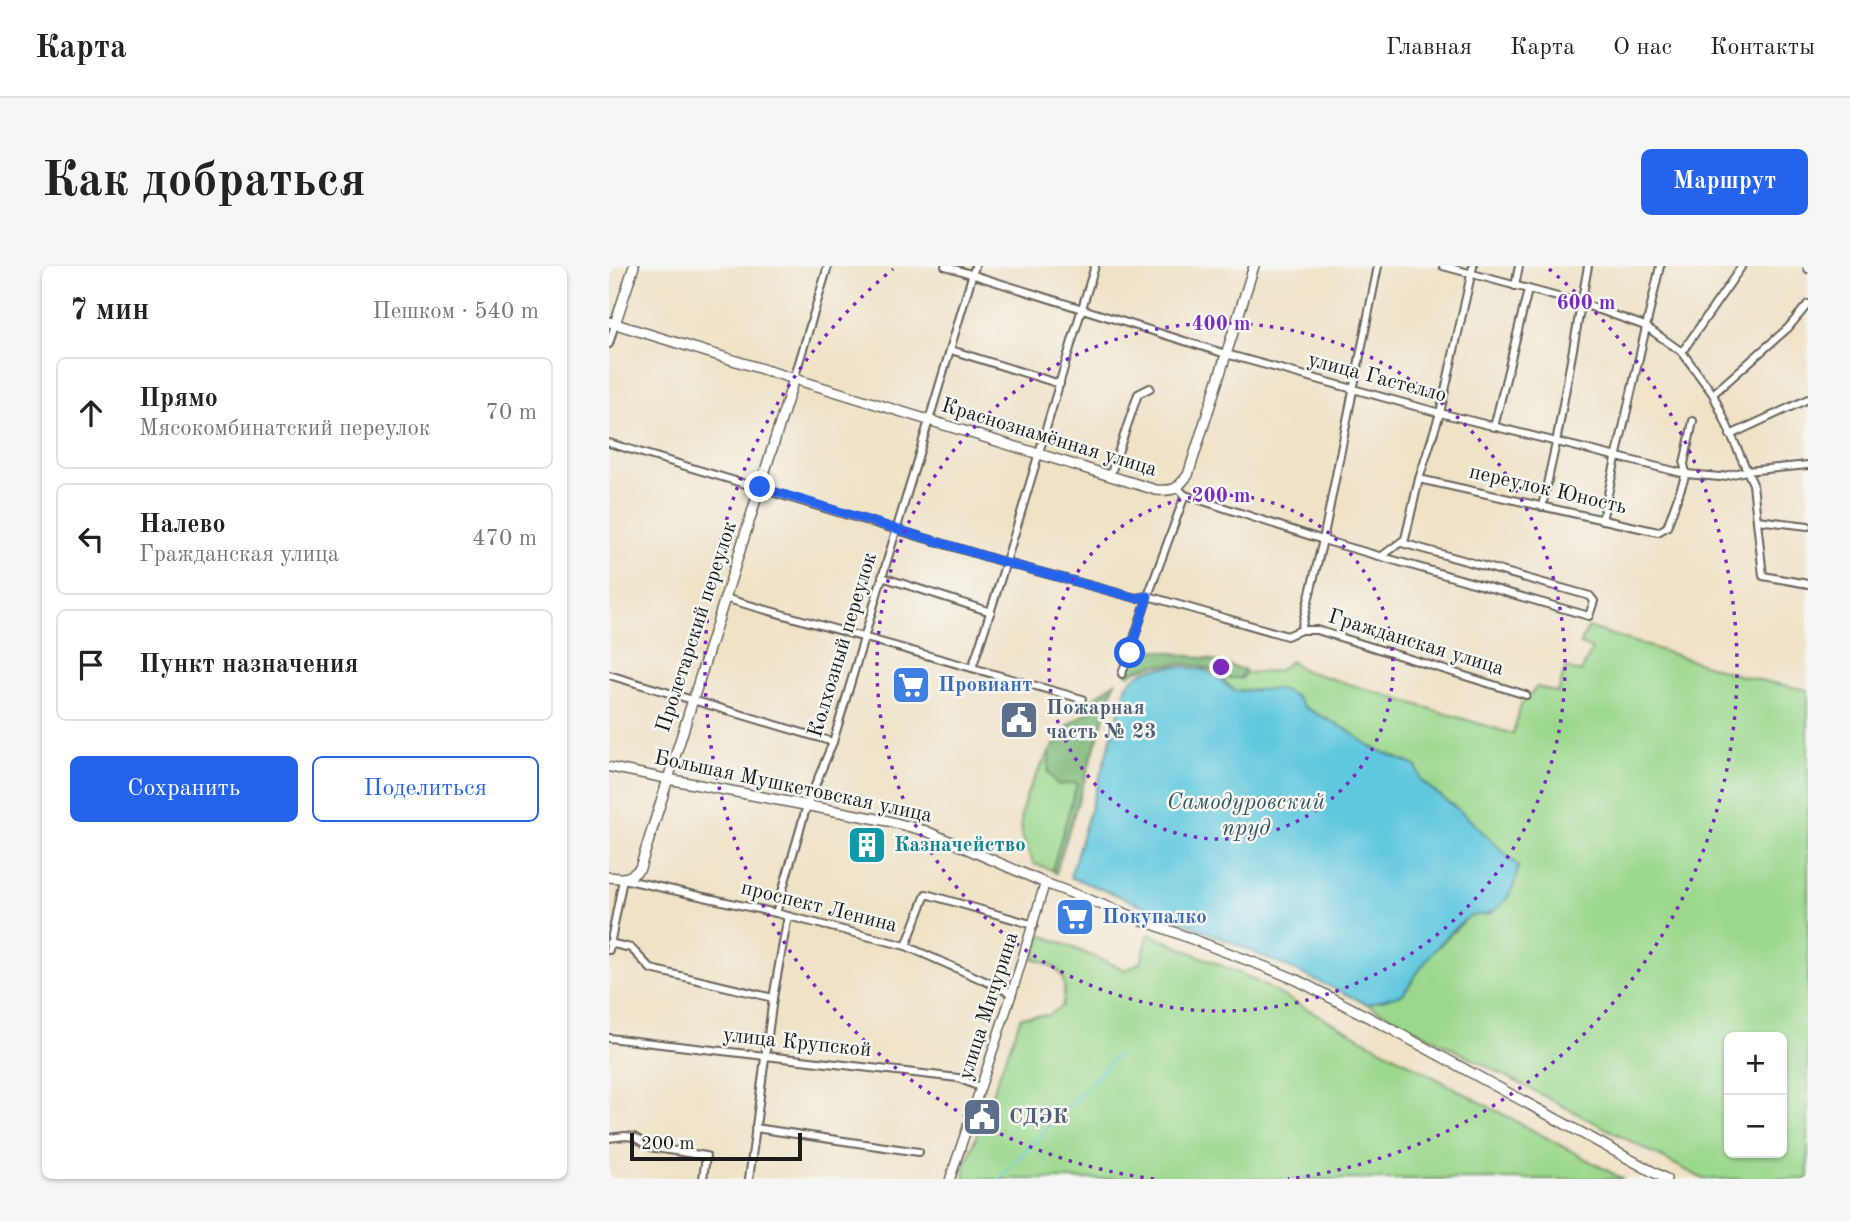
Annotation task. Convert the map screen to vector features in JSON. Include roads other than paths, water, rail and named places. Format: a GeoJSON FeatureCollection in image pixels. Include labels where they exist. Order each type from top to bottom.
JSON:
{"type":"FeatureCollection","features":[{"type":"Feature","properties":{"kind":"main road"},"geometry":{"type":"LineString","coordinates":[[612,323],[635,266]]}},
{"type":"Feature","properties":{"kind":"main road"},"geometry":{"type":"LineString","coordinates":[[1178,488],[1188,475],[1254,266]]}},
{"type":"Feature","properties":{"kind":"main road","name":"Краснознамённая улица"},"geometry":{"type":"LineString","coordinates":[[612,323],[1156,490],[1171,491],[1178,488]]}},
{"type":"Feature","properties":{"kind":"main road","name":"Пролетарский переулок"},"geometry":{"type":"LineString","coordinates":[[623,879],[633,876],[641,868],[794,379]]}},
{"type":"Feature","properties":{"kind":"main road","name":"Большая Мушкетовская улица"},"geometry":{"type":"LineString","coordinates":[[668,779],[926,831],[1045,883],[1297,980],[1666,1179]]}},
{"type":"Feature","properties":{"kind":"main road","name":"проспект Ленина"},"geometry":{"type":"LineString","coordinates":[[609,877],[623,879]]}},
{"type":"Feature","properties":{"kind":"street","name":"Пролетарский переулок"},"geometry":{"type":"LineString","coordinates":[[794,379],[828,266]]}},
{"type":"Feature","properties":{"kind":"street","name":"улица Гастелло"},"geometry":{"type":"LineString","coordinates":[[945,266],[1226,354],[1616,458],[1686,474],[1720,477],[1746,471],[1808,465]]}},
{"type":"Feature","properties":{"kind":"street","name":"Колхозный переулок"},"geometry":{"type":"LineString","coordinates":[[776,913],[807,805],[833,742],[975,266]]}},
{"type":"Feature","properties":{"kind":"street"},"geometry":{"type":"LineString","coordinates":[[972,668],[1007,563],[1037,454],[1061,384],[1095,266]]}},
{"type":"Feature","properties":{"kind":"street"},"geometry":{"type":"LineString","coordinates":[[1301,630],[1323,540],[1378,266]]}},
{"type":"Feature","properties":{"kind":"street"},"geometry":{"type":"LineString","coordinates":[[1443,266],[1472,270],[1645,326],[1682,352],[1713,394],[1753,484],[1763,576],[1808,584]]}},
{"type":"Feature","properties":{"kind":"street"},"geometry":{"type":"LineString","coordinates":[[1515,286],[1519,266]]}},
{"type":"Feature","properties":{"kind":"street"},"geometry":{"type":"LineString","coordinates":[[1542,507],[1588,266]]}},
{"type":"Feature","properties":{"kind":"street"},"geometry":{"type":"LineString","coordinates":[[1602,520],[1660,266]]}},
{"type":"Feature","properties":{"kind":"street"},"geometry":{"type":"LineString","coordinates":[[1682,352],[1742,266]]}},
{"type":"Feature","properties":{"kind":"street"},"geometry":{"type":"LineString","coordinates":[[1382,556],[1405,539],[1419,479],[1440,413],[1472,270]]}},
{"type":"Feature","properties":{"kind":"street"},"geometry":{"type":"LineString","coordinates":[[1495,427],[1528,290]]}},
{"type":"Feature","properties":{"kind":"street"},"geometry":{"type":"LineString","coordinates":[[1713,394],[1788,328],[1808,304]]}},
{"type":"Feature","properties":{"kind":"street"},"geometry":{"type":"LineString","coordinates":[[609,344],[612,323]]}},
{"type":"Feature","properties":{"kind":"street"},"geometry":{"type":"LineString","coordinates":[[951,350],[1061,384]]}},
{"type":"Feature","properties":{"kind":"street"},"geometry":{"type":"LineString","coordinates":[[1110,476],[1138,394],[1150,388]]}},
{"type":"Feature","properties":{"kind":"street"},"geometry":{"type":"LineString","coordinates":[[1730,435],[1808,399]]}},
{"type":"Feature","properties":{"kind":"street"},"geometry":{"type":"LineString","coordinates":[[1686,474],[1684,464],[1693,421]]}},
{"type":"Feature","properties":{"kind":"street","name":"Гражданская улица"},"geometry":{"type":"LineString","coordinates":[[609,443],[1007,563],[1136,598],[1148,596],[1287,636],[1301,630],[1317,630],[1526,695]]}},
{"type":"Feature","properties":{"kind":"street","name":"переулок Юность"},"geometry":{"type":"LineString","coordinates":[[1419,479],[1658,533],[1667,527],[1686,474]]}},
{"type":"Feature","properties":{"kind":"street","name":"Краснознамённая улица"},"geometry":{"type":"LineString","coordinates":[[1178,488],[1185,495],[1323,540],[1589,616],[1594,605],[1590,596],[1402,542]]}},
{"type":"Feature","properties":{"kind":"street"},"geometry":{"type":"LineString","coordinates":[[1122,674],[1185,495]]}},
{"type":"Feature","properties":{"kind":"street"},"geometry":{"type":"LineString","coordinates":[[1757,520],[1808,526]]}},
{"type":"Feature","properties":{"kind":"street"},"geometry":{"type":"LineString","coordinates":[[882,577],[991,612]]}},
{"type":"Feature","properties":{"kind":"street"},"geometry":{"type":"LineString","coordinates":[[724,598],[1082,699]]}},
{"type":"Feature","properties":{"kind":"street"},"geometry":{"type":"LineString","coordinates":[[609,675],[833,742]]}},
{"type":"Feature","properties":{"kind":"street","name":"Большая Мушкетовская улица"},"geometry":{"type":"LineString","coordinates":[[609,767],[668,779]]}},
{"type":"Feature","properties":{"kind":"street"},"geometry":{"type":"LineString","coordinates":[[623,879],[609,946],[631,948],[651,969],[773,998]]}},
{"type":"Feature","properties":{"kind":"street","name":"проспект Ленина"},"geometry":{"type":"LineString","coordinates":[[623,879],[776,913],[906,946],[1012,993]]}},
{"type":"Feature","properties":{"kind":"street","name":"улица Мичурина"},"geometry":{"type":"LineString","coordinates":[[950,1179],[1034,925],[1045,883]]}},
{"type":"Feature","properties":{"kind":"street"},"geometry":{"type":"LineString","coordinates":[[906,946],[926,894],[1034,925]]}},
{"type":"Feature","properties":{"kind":"street"},"geometry":{"type":"LineString","coordinates":[[749,1179],[773,998],[788,916]]}},
{"type":"Feature","properties":{"kind":"street","name":"улица Крупской"},"geometry":{"type":"LineString","coordinates":[[609,1038],[765,1058],[958,1078],[980,1087]]}},
{"type":"Feature","properties":{"kind":"street"},"geometry":{"type":"LineString","coordinates":[[755,1128],[919,1152]]}},
{"type":"Feature","properties":{"kind":"street"},"geometry":{"type":"LineString","coordinates":[[609,1138],[634,1137],[650,1147],[706,1156],[703,1179]]}},
{"type":"Feature","properties":{"kind":"water","name":"Самодуровский пруд"},"geometry":{"type":"Polygon","coordinates":[[[1170,667],[1207,671],[1235,691],[1281,689],[1295,696],[1304,707],[1346,729],[1371,747],[1416,766],[1421,781],[1465,815],[1518,866],[1513,888],[1505,901],[1494,911],[1471,916],[1457,926],[1431,954],[1403,994],[1367,1004],[1220,938],[1070,877],[1127,685],[1146,671],[1170,667]]]}},
{"type":"Feature","properties":{"kind":"waterway"},"geometry":{"type":"LineString","coordinates":[[999,1179],[1118,1054]]}},
{"type":"Feature","properties":{"kind":"place","name":"Провиант"},"geometry":{"type":"Point","coordinates":[911,685]}},
{"type":"Feature","properties":{"kind":"place","name":"Пожарная часть № 23"},"geometry":{"type":"Point","coordinates":[1019,720]}},
{"type":"Feature","properties":{"kind":"place","name":"Казначейство"},"geometry":{"type":"Point","coordinates":[867,845]}},
{"type":"Feature","properties":{"kind":"place","name":"Покупалко"},"geometry":{"type":"Point","coordinates":[1075,917]}},
{"type":"Feature","properties":{"kind":"place","name":"СДЭК"},"geometry":{"type":"Point","coordinates":[982,1117]}}]}
